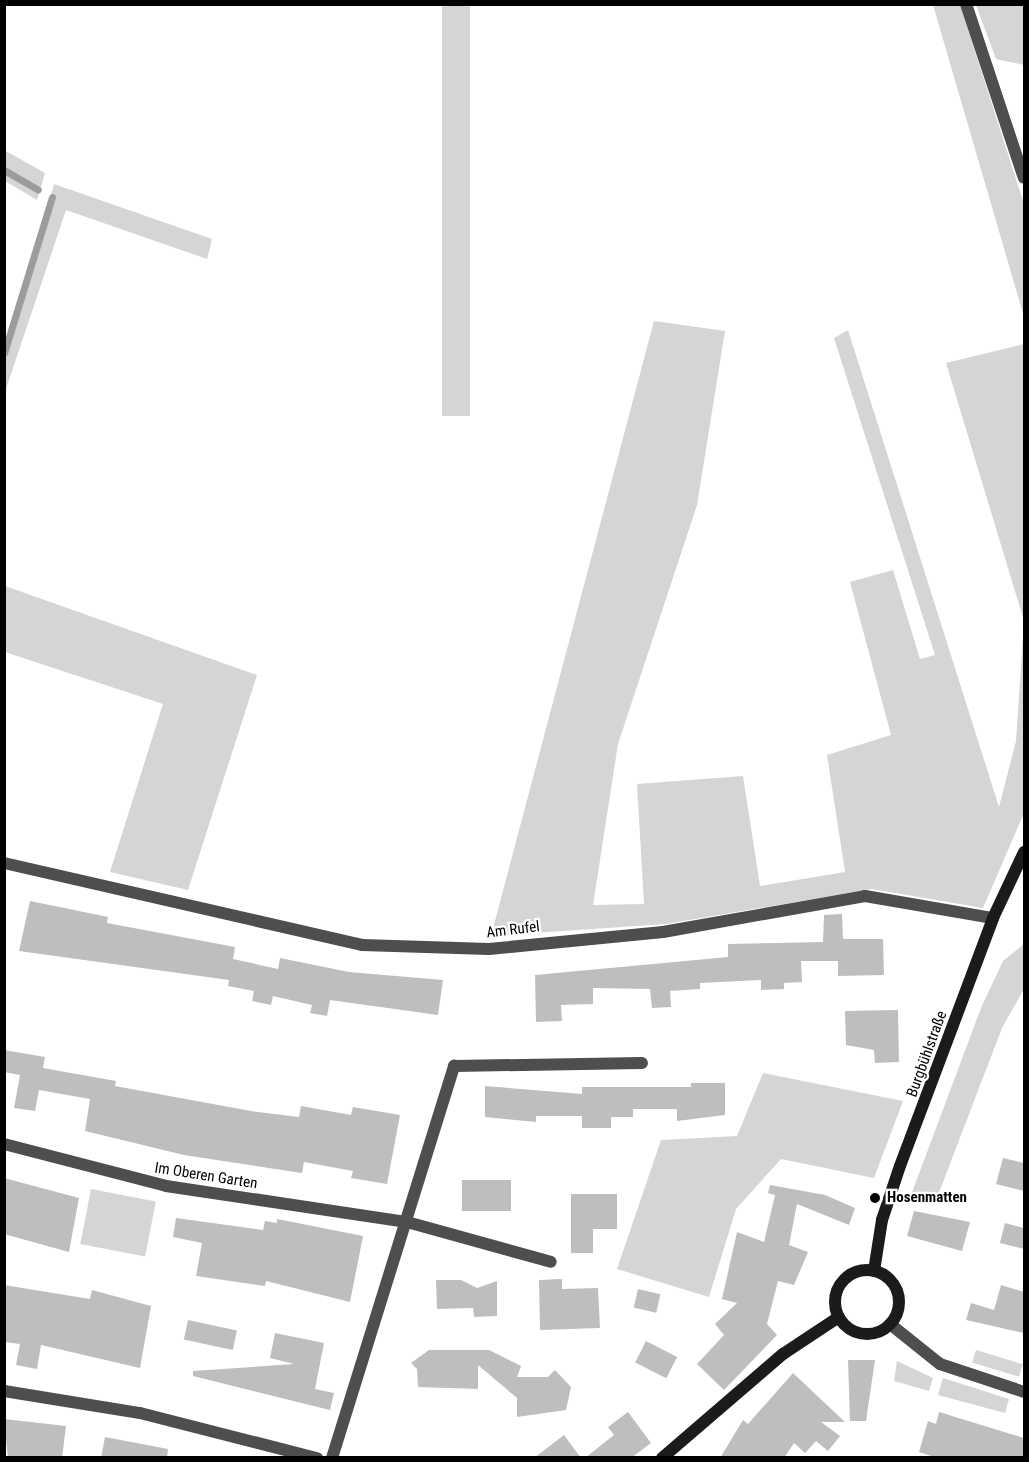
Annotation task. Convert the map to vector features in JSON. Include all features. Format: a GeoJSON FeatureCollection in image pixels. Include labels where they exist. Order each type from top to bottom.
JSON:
{"type":"FeatureCollection","features":[{"type":"Feature","properties":{"kind":"street"},"geometry":{"type":"LineString","coordinates":[[966,4],[1024,178]]}},
{"type":"Feature","properties":{"kind":"street","name":"Burgbühlstraße"},"geometry":{"type":"LineString","coordinates":[[874,1271],[888,1201],[993,918],[1024,852]]}},
{"type":"Feature","properties":{"kind":"street","name":"Am Rufel"},"geometry":{"type":"LineString","coordinates":[[4,863],[362,945],[489,949],[663,932],[865,896],[993,918]]}},
{"type":"Feature","properties":{"kind":"street"},"geometry":{"type":"LineString","coordinates":[[332,1458],[454,1066],[642,1062]]}},
{"type":"Feature","properties":{"kind":"street","name":"Im Oberen Garten"},"geometry":{"type":"LineString","coordinates":[[4,1144],[166,1186],[407,1222],[551,1262]]}},
{"type":"Feature","properties":{"kind":"street"},"geometry":{"type":"LineString","coordinates":[[874,1271],[891,1280],[899,1297],[890,1324],[863,1334],[839,1317],[836,1296],[841,1284],[857,1272],[874,1271]]}},
{"type":"Feature","properties":{"kind":"street"},"geometry":{"type":"LineString","coordinates":[[662,1458],[783,1354],[839,1317]]}},
{"type":"Feature","properties":{"kind":"street"},"geometry":{"type":"LineString","coordinates":[[890,1324],[940,1364],[1024,1392]]}},
{"type":"Feature","properties":{"kind":"street"},"geometry":{"type":"LineString","coordinates":[[4,1391],[140,1413],[316,1458]]}},
{"type":"Feature","properties":{"kind":"shaded area"},"geometry":{"type":"Polygon","coordinates":[[[442,5],[470,5],[470,416],[442,416],[442,5]]]}},
{"type":"Feature","properties":{"kind":"shaded area"},"geometry":{"type":"Polygon","coordinates":[[[933,5],[960,5],[1024,204],[1024,317],[933,5]]]}},
{"type":"Feature","properties":{"kind":"shaded area"},"geometry":{"type":"Polygon","coordinates":[[[976,5],[1024,5],[1024,65],[996,59],[976,5]]]}},
{"type":"Feature","properties":{"kind":"shaded area"},"geometry":{"type":"Polygon","coordinates":[[[4,150],[45,173],[37,200],[5,181],[4,150]]]}},
{"type":"Feature","properties":{"kind":"shaded area"},"geometry":{"type":"Polygon","coordinates":[[[54,184],[212,239],[207,259],[66,210],[5,392],[5,363],[54,184]]]}},
{"type":"Feature","properties":{"kind":"shaded area"},"geometry":{"type":"Polygon","coordinates":[[[654,321],[725,331],[697,505],[618,744],[593,905],[644,904],[637,784],[743,776],[760,886],[845,872],[827,755],[891,735],[850,582],[893,570],[920,659],[935,655],[834,338],[848,330],[999,807],[1016,741],[1024,621],[1024,813],[983,908],[872,889],[666,924],[491,936],[654,321]]]}},
{"type":"Feature","properties":{"kind":"shaded area"},"geometry":{"type":"Polygon","coordinates":[[[1024,344],[1024,621],[946,363],[1024,344]]]}},
{"type":"Feature","properties":{"kind":"shaded area"},"geometry":{"type":"Polygon","coordinates":[[[5,586],[257,675],[188,890],[110,872],[163,704],[5,652],[5,586]]]}},
{"type":"Feature","properties":{"kind":"shaded area"},"geometry":{"type":"Polygon","coordinates":[[[1024,944],[1024,989],[1002,1028],[935,1203],[911,1195],[981,1008],[1003,961],[1024,944]]]}},
{"type":"Feature","properties":{"kind":"shaded area"},"geometry":{"type":"Polygon","coordinates":[[[763,1073],[903,1101],[874,1178],[781,1159],[736,1209],[709,1297],[617,1269],[661,1140],[737,1136],[763,1073]]]}},
{"type":"Feature","properties":{"kind":"shaded area"},"geometry":{"type":"Polygon","coordinates":[[[91,1189],[156,1202],[145,1257],[80,1244],[91,1189]]]}},
{"type":"Feature","properties":{"kind":"shaded area"},"geometry":{"type":"Polygon","coordinates":[[[976,1350],[1023,1364],[1019,1377],[972,1362],[976,1350]]]}},
{"type":"Feature","properties":{"kind":"shaded area"},"geometry":{"type":"Polygon","coordinates":[[[897,1361],[933,1378],[929,1391],[894,1381],[897,1361]]]}},
{"type":"Feature","properties":{"kind":"shaded area"},"geometry":{"type":"Polygon","coordinates":[[[943,1378],[1009,1399],[1005,1413],[938,1395],[943,1378]]]}},
{"type":"Feature","properties":{"kind":"building"},"geometry":{"type":"Polygon","coordinates":[[[30,901],[108,917],[107,923],[235,947],[233,959],[278,969],[280,958],[349,972],[443,980],[438,1015],[330,1000],[327,1016],[310,1013],[312,1005],[273,996],[271,1005],[252,1001],[254,991],[228,986],[229,980],[19,951],[30,901]]]}},
{"type":"Feature","properties":{"kind":"building"},"geometry":{"type":"Polygon","coordinates":[[[842,914],[843,939],[883,939],[884,975],[838,976],[838,961],[801,961],[802,982],[784,983],[784,989],[761,990],[761,980],[700,983],[700,989],[670,991],[671,1007],[652,1008],[650,989],[593,988],[593,1004],[561,1005],[562,1021],[536,1022],[535,975],[728,957],[728,944],[823,942],[824,915],[842,914]]]}},
{"type":"Feature","properties":{"kind":"building"},"geometry":{"type":"Polygon","coordinates":[[[898,1010],[899,1062],[875,1063],[874,1050],[846,1045],[845,1011],[898,1010]]]}},
{"type":"Feature","properties":{"kind":"building"},"geometry":{"type":"Polygon","coordinates":[[[4,1050],[45,1057],[43,1068],[116,1081],[115,1086],[251,1111],[299,1117],[301,1106],[351,1115],[353,1107],[400,1115],[387,1184],[351,1178],[353,1171],[304,1162],[302,1173],[184,1155],[85,1131],[90,1099],[39,1090],[35,1111],[14,1108],[20,1075],[4,1072],[4,1050]]]}},
{"type":"Feature","properties":{"kind":"building"},"geometry":{"type":"Polygon","coordinates":[[[691,1083],[725,1083],[725,1115],[677,1121],[677,1109],[633,1109],[633,1117],[611,1117],[611,1128],[582,1128],[582,1116],[536,1116],[536,1122],[485,1117],[485,1086],[582,1094],[582,1087],[691,1087],[691,1083]]]}},
{"type":"Feature","properties":{"kind":"building"},"geometry":{"type":"Polygon","coordinates":[[[1003,1158],[1024,1163],[1024,1191],[996,1184],[1003,1158]]]}},
{"type":"Feature","properties":{"kind":"building"},"geometry":{"type":"Polygon","coordinates":[[[4,1178],[79,1198],[69,1252],[4,1234],[4,1178]]]}},
{"type":"Feature","properties":{"kind":"building"},"geometry":{"type":"Polygon","coordinates":[[[462,1180],[511,1180],[511,1211],[462,1211],[462,1180]]]}},
{"type":"Feature","properties":{"kind":"building"},"geometry":{"type":"Polygon","coordinates":[[[770,1185],[825,1195],[855,1208],[849,1225],[797,1204],[789,1245],[808,1252],[794,1285],[778,1281],[767,1324],[777,1335],[724,1390],[697,1364],[724,1335],[715,1324],[737,1303],[722,1299],[737,1232],[764,1242],[775,1195],[768,1193],[770,1185]]]}},
{"type":"Feature","properties":{"kind":"building"},"geometry":{"type":"Polygon","coordinates":[[[571,1194],[617,1194],[617,1229],[593,1229],[593,1253],[571,1253],[571,1194]]]}},
{"type":"Feature","properties":{"kind":"building"},"geometry":{"type":"Polygon","coordinates":[[[914,1211],[970,1222],[962,1251],[907,1236],[914,1211]]]}},
{"type":"Feature","properties":{"kind":"building"},"geometry":{"type":"Polygon","coordinates":[[[176,1218],[263,1230],[265,1221],[277,1223],[277,1219],[363,1236],[350,1302],[266,1281],[265,1286],[196,1276],[202,1243],[173,1237],[176,1218]]]}},
{"type":"Feature","properties":{"kind":"building"},"geometry":{"type":"Polygon","coordinates":[[[1005,1223],[1024,1228],[1024,1249],[1000,1243],[1005,1223]]]}},
{"type":"Feature","properties":{"kind":"building"},"geometry":{"type":"Polygon","coordinates":[[[562,1279],[562,1289],[598,1288],[600,1328],[540,1330],[539,1280],[562,1279]]]}},
{"type":"Feature","properties":{"kind":"building"},"geometry":{"type":"Polygon","coordinates":[[[436,1280],[461,1280],[477,1288],[497,1281],[497,1316],[474,1317],[473,1308],[437,1309],[436,1280]]]}},
{"type":"Feature","properties":{"kind":"building"},"geometry":{"type":"Polygon","coordinates":[[[4,1285],[90,1299],[92,1290],[151,1306],[140,1368],[41,1345],[37,1369],[16,1365],[20,1344],[4,1342],[4,1285]]]}},
{"type":"Feature","properties":{"kind":"building"},"geometry":{"type":"Polygon","coordinates":[[[1001,1285],[1024,1292],[1024,1333],[966,1320],[971,1303],[994,1310],[1001,1285]]]}},
{"type":"Feature","properties":{"kind":"building"},"geometry":{"type":"Polygon","coordinates":[[[638,1289],[660,1294],[656,1313],[634,1308],[638,1289]]]}},
{"type":"Feature","properties":{"kind":"building"},"geometry":{"type":"Polygon","coordinates":[[[188,1320],[237,1330],[233,1350],[184,1340],[188,1320]]]}},
{"type":"Feature","properties":{"kind":"building"},"geometry":{"type":"Polygon","coordinates":[[[275,1333],[324,1343],[315,1389],[334,1393],[330,1410],[193,1376],[193,1371],[294,1364],[270,1358],[275,1333]]]}},
{"type":"Feature","properties":{"kind":"building"},"geometry":{"type":"Polygon","coordinates":[[[646,1341],[677,1357],[666,1378],[635,1362],[646,1341]]]}},
{"type":"Feature","properties":{"kind":"building"},"geometry":{"type":"Polygon","coordinates":[[[429,1350],[489,1350],[521,1366],[517,1377],[548,1377],[555,1370],[571,1387],[566,1410],[517,1417],[517,1398],[478,1365],[478,1389],[418,1387],[417,1369],[411,1363],[429,1350]]]}},
{"type":"Feature","properties":{"kind":"building"},"geometry":{"type":"Polygon","coordinates":[[[848,1360],[875,1360],[866,1421],[850,1421],[848,1360]]]}},
{"type":"Feature","properties":{"kind":"building"},"geometry":{"type":"Polygon","coordinates":[[[793,1373],[845,1422],[821,1422],[840,1436],[828,1451],[816,1441],[805,1453],[794,1443],[784,1458],[720,1458],[743,1420],[748,1424],[793,1373]]]}},
{"type":"Feature","properties":{"kind":"building"},"geometry":{"type":"Polygon","coordinates":[[[628,1412],[651,1443],[631,1458],[585,1458],[614,1435],[608,1427],[628,1412]]]}},
{"type":"Feature","properties":{"kind":"building"},"geometry":{"type":"Polygon","coordinates":[[[939,1412],[1024,1438],[1024,1458],[937,1458],[919,1452],[928,1421],[936,1424],[939,1412]]]}},
{"type":"Feature","properties":{"kind":"building"},"geometry":{"type":"Polygon","coordinates":[[[4,1419],[66,1426],[62,1458],[8,1458],[4,1419]]]}},
{"type":"Feature","properties":{"kind":"building"},"geometry":{"type":"Polygon","coordinates":[[[564,1435],[581,1458],[534,1458],[564,1435]]]}},
{"type":"Feature","properties":{"kind":"building"},"geometry":{"type":"Polygon","coordinates":[[[105,1437],[168,1449],[167,1458],[101,1458],[105,1437]]]}},
{"type":"Feature","properties":{"kind":"waterway"},"geometry":{"type":"LineString","coordinates":[[4,170],[38,190]]}},
{"type":"Feature","properties":{"kind":"waterway"},"geometry":{"type":"LineString","coordinates":[[4,353],[52,197]]}},
{"type":"Feature","properties":{"kind":"place","name":"Hosenmatten"},"geometry":{"type":"Point","coordinates":[875,1198]}}]}
